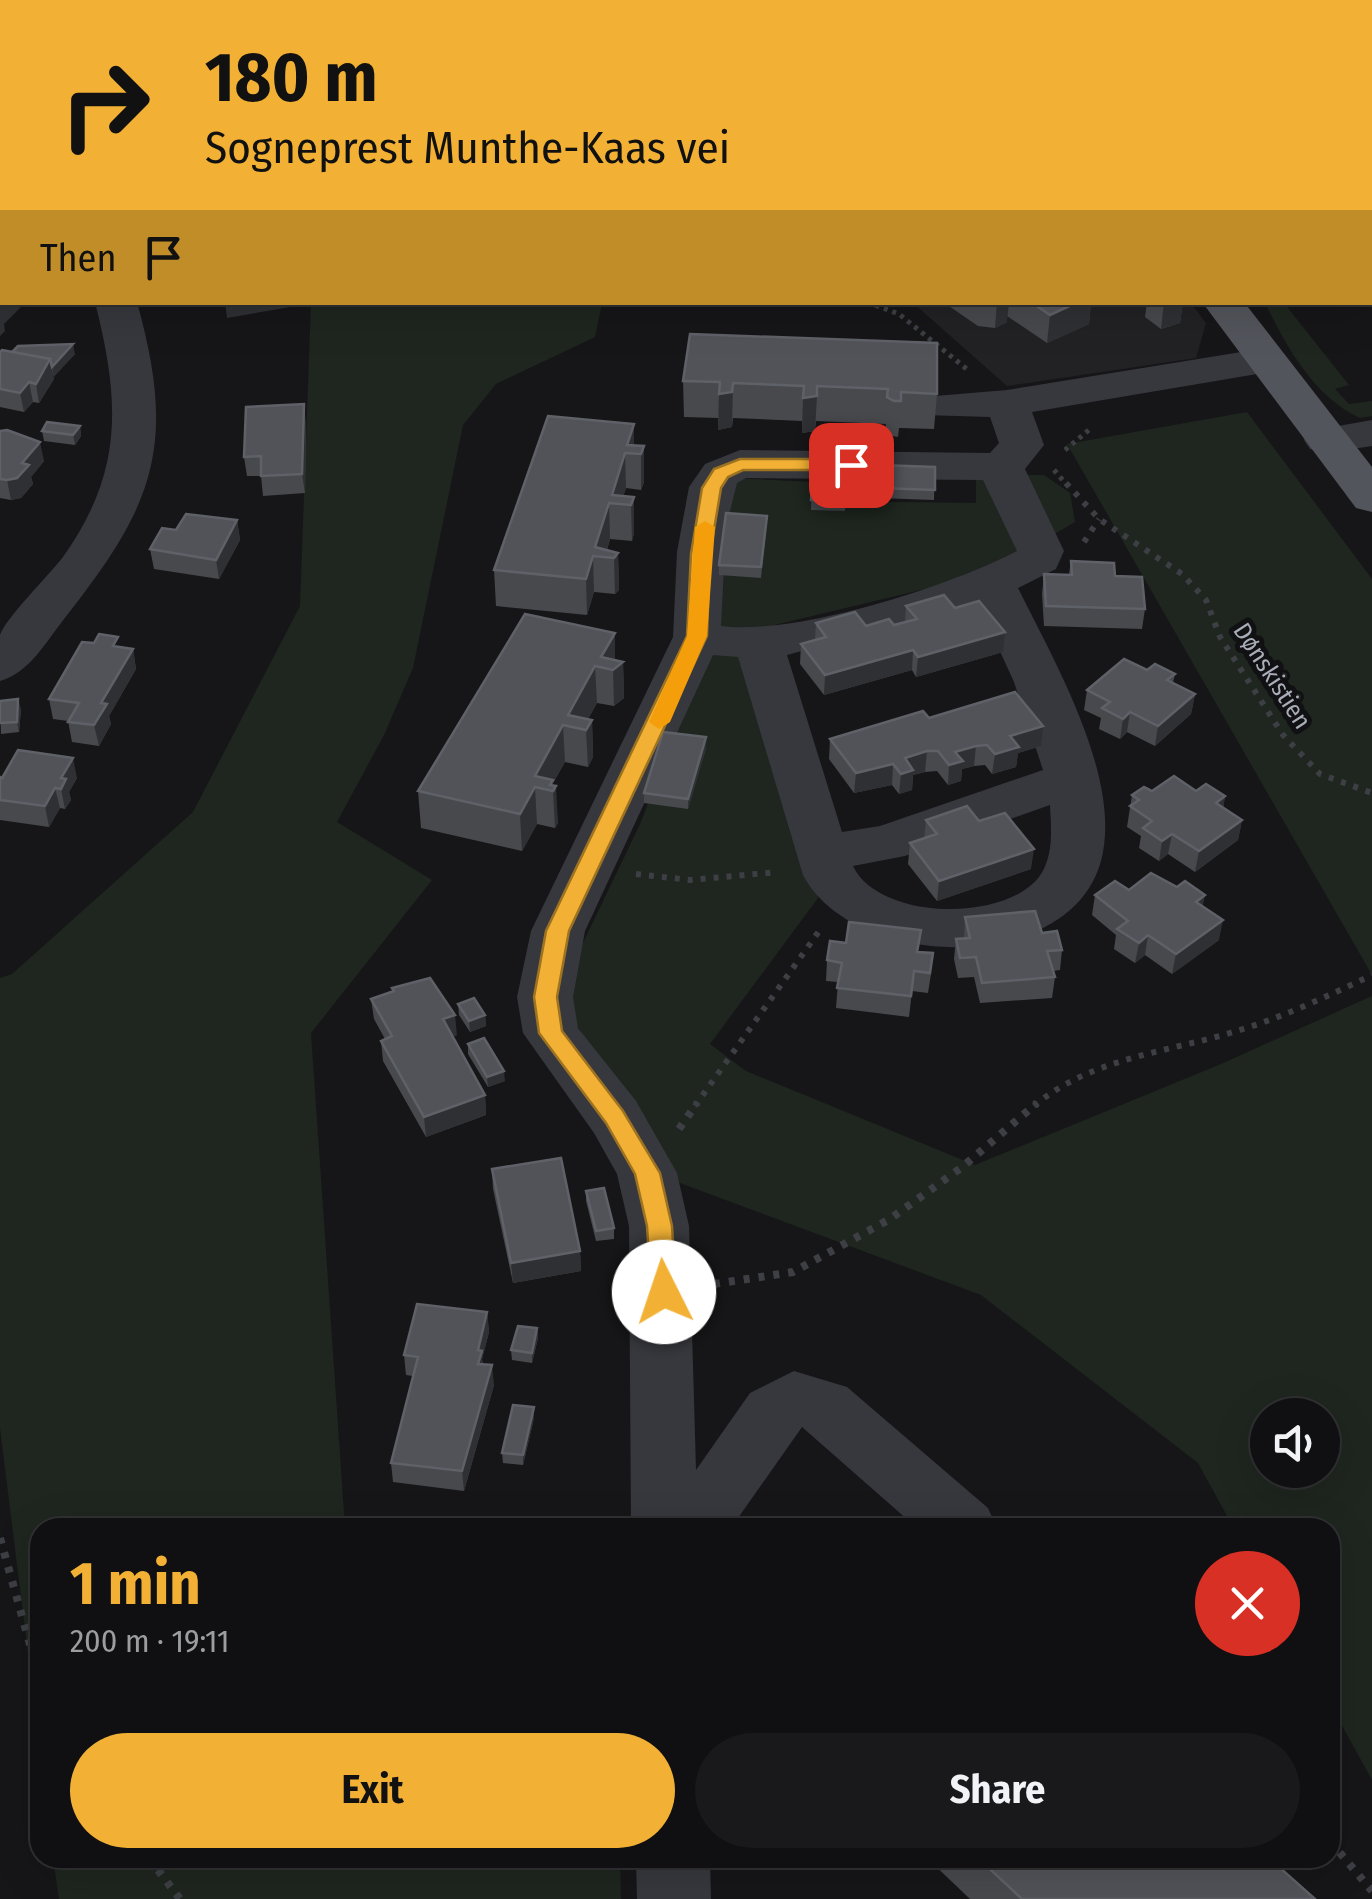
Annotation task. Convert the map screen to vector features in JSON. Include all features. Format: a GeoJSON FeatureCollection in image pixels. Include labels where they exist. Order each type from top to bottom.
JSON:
{"type":"FeatureCollection","features":[{"type":"Feature","properties":{"kind":"main road"},"geometry":{"type":"LineString","coordinates":[[1224,305],[1372,498]]}},
{"type":"Feature","properties":{"kind":"street"},"geometry":{"type":"LineString","coordinates":[[0,665],[85,559],[113,510],[135,450],[132,359],[117,305]]}},
{"type":"Feature","properties":{"kind":"street"},"geometry":{"type":"LineString","coordinates":[[664,1518],[664,1292],[659,1226],[647,1173],[615,1117],[550,1033],[545,997],[558,931],[697,636],[700,554],[712,488],[720,473],[740,464],[1010,438],[1266,361]]}},
{"type":"Feature","properties":{"kind":"street"},"geometry":{"type":"LineString","coordinates":[[938,406],[1010,438]]}},
{"type":"Feature","properties":{"kind":"street"},"geometry":{"type":"LineString","coordinates":[[1326,440],[1372,433]]}},
{"type":"Feature","properties":{"kind":"street"},"geometry":{"type":"LineString","coordinates":[[697,636],[759,644],[992,583],[1039,559],[1042,551],[1006,484],[1010,438]]}},
{"type":"Feature","properties":{"kind":"street"},"geometry":{"type":"LineString","coordinates":[[759,644],[833,873],[877,914],[922,926],[978,928],[1027,917],[1056,898],[1074,862],[1074,778],[1032,666],[992,583]]}},
{"type":"Feature","properties":{"kind":"street"},"geometry":{"type":"LineString","coordinates":[[833,873],[886,842],[1074,778]]}},
{"type":"Feature","properties":{"kind":"street"},"geometry":{"type":"LineString","coordinates":[[699,1518],[773,1412],[794,1398],[824,1406],[953,1518]]}},
{"type":"Feature","properties":{"kind":"street"},"geometry":{"type":"LineString","coordinates":[[673,1868],[674,1899]]}},
{"type":"Feature","properties":{"kind":"path","name":"Dønskistien"},"geometry":{"type":"LineString","coordinates":[[887,306],[928,336],[1010,438],[1040,456],[1099,519],[1182,574],[1206,600],[1220,638],[1283,735],[1320,774],[1372,793]]}},
{"type":"Feature","properties":{"kind":"path"},"geometry":{"type":"LineString","coordinates":[[590,866],[690,880],[776,872],[833,873]]}},
{"type":"Feature","properties":{"kind":"path"},"geometry":{"type":"LineString","coordinates":[[647,1173],[833,873]]}},
{"type":"Feature","properties":{"kind":"path"},"geometry":{"type":"LineString","coordinates":[[664,1292],[793,1272],[890,1219],[961,1168],[1046,1096],[1080,1077],[1134,1056],[1241,1030],[1308,1006],[1372,975]]}},
{"type":"Feature","properties":{"kind":"path"},"geometry":{"type":"LineString","coordinates":[[0,1538],[30,1644]]}},
{"type":"Feature","properties":{"kind":"path"},"geometry":{"type":"LineString","coordinates":[[1340,1849],[1372,1891]]}},
{"type":"Feature","properties":{"kind":"path"},"geometry":{"type":"LineString","coordinates":[[157,1868],[180,1899]]}},
{"type":"Feature","properties":{"kind":"shaded area"},"geometry":{"type":"Polygon","coordinates":[[[311,305],[602,305],[595,337],[496,384],[463,425],[413,668],[384,735],[337,822],[432,880],[311,1033],[344,1518],[30,1518],[30,1669],[0,1428],[0,978],[12,974],[193,812],[300,606],[311,305]]]}},
{"type":"Feature","properties":{"kind":"shaded area"},"geometry":{"type":"Polygon","coordinates":[[[915,305],[1192,305],[1206,323],[1196,358],[1007,386],[915,305]]]}},
{"type":"Feature","properties":{"kind":"shaded area"},"geometry":{"type":"Polygon","coordinates":[[[1266,305],[1286,305],[1349,385],[1335,389],[1349,404],[1372,401],[1372,416],[1360,418],[1343,409],[1315,384],[1292,353],[1266,305]]]}},
{"type":"Feature","properties":{"kind":"shaded area"},"geometry":{"type":"Polygon","coordinates":[[[1247,412],[1372,579],[1372,975],[1067,444],[1247,412]]]}},
{"type":"Feature","properties":{"kind":"shaded area"},"geometry":{"type":"Polygon","coordinates":[[[976,475],[1044,475],[1070,493],[1075,522],[984,575],[749,631],[769,741],[818,898],[710,1044],[746,1071],[975,1165],[1221,1064],[1372,996],[1372,1780],[1340,1722],[1340,1518],[1228,1518],[1198,1463],[981,1295],[680,1183],[572,1018],[569,972],[641,822],[709,642],[734,478],[814,482],[820,501],[976,503],[976,475]]]}},
{"type":"Feature","properties":{"kind":"shaded area"},"geometry":{"type":"Polygon","coordinates":[[[54,1868],[620,1868],[621,1899],[59,1899],[54,1868]]]}},
{"type":"Feature","properties":{"kind":"building"},"geometry":{"type":"Polygon","coordinates":[[[1035,305],[1072,305],[1050,315],[1035,305]]]}},
{"type":"Feature","properties":{"kind":"building"},"geometry":{"type":"Polygon","coordinates":[[[690,334],[937,343],[937,394],[901,392],[901,401],[894,401],[887,397],[888,389],[817,386],[817,396],[803,398],[804,386],[733,383],[732,392],[719,394],[720,382],[683,381],[690,334]]]}},
{"type":"Feature","properties":{"kind":"building"},"geometry":{"type":"Polygon","coordinates":[[[73,344],[52,367],[50,359],[12,352],[18,346],[73,344]]]}},
{"type":"Feature","properties":{"kind":"building"},"geometry":{"type":"Polygon","coordinates":[[[2,350],[50,359],[36,384],[29,382],[20,393],[0,389],[2,350]]]}},
{"type":"Feature","properties":{"kind":"building"},"geometry":{"type":"Polygon","coordinates":[[[304,404],[302,474],[261,476],[261,456],[244,457],[246,407],[304,404]]]}},
{"type":"Feature","properties":{"kind":"building"},"geometry":{"type":"Polygon","coordinates":[[[548,416],[634,424],[627,445],[644,446],[641,454],[625,453],[612,495],[634,497],[631,505],[609,503],[595,547],[618,553],[614,558],[593,556],[586,579],[494,570],[548,416]]]}},
{"type":"Feature","properties":{"kind":"building"},"geometry":{"type":"Polygon","coordinates":[[[47,422],[80,426],[73,435],[42,431],[47,422]]]}},
{"type":"Feature","properties":{"kind":"building"},"geometry":{"type":"Polygon","coordinates":[[[0,431],[40,442],[22,463],[29,465],[17,478],[7,480],[0,479],[0,431]]]}},
{"type":"Feature","properties":{"kind":"building"},"geometry":{"type":"Polygon","coordinates":[[[813,462],[847,463],[846,501],[811,500],[813,462]]]}},
{"type":"Feature","properties":{"kind":"building"},"geometry":{"type":"Polygon","coordinates":[[[850,464],[935,467],[935,490],[850,487],[850,464]]]}},
{"type":"Feature","properties":{"kind":"building"},"geometry":{"type":"Polygon","coordinates":[[[726,513],[767,516],[761,567],[719,565],[726,513]]]}},
{"type":"Feature","properties":{"kind":"building"},"geometry":{"type":"Polygon","coordinates":[[[186,514],[237,520],[216,560],[150,549],[162,528],[176,530],[186,514]]]}},
{"type":"Feature","properties":{"kind":"building"},"geometry":{"type":"Polygon","coordinates":[[[1071,561],[1114,563],[1115,576],[1142,577],[1145,609],[1046,606],[1044,574],[1072,575],[1071,561]]]}},
{"type":"Feature","properties":{"kind":"building"},"geometry":{"type":"Polygon","coordinates":[[[944,595],[955,608],[979,601],[1005,632],[918,657],[913,650],[825,675],[801,644],[826,637],[816,623],[855,612],[866,626],[889,619],[894,625],[917,619],[906,606],[944,595]]]}},
{"type":"Feature","properties":{"kind":"building"},"geometry":{"type":"Polygon","coordinates":[[[525,614],[615,633],[601,657],[623,662],[613,670],[595,666],[568,715],[592,720],[586,730],[563,725],[535,776],[553,780],[553,791],[535,787],[520,814],[418,791],[525,614]]]}},
{"type":"Feature","properties":{"kind":"building"},"geometry":{"type":"Polygon","coordinates":[[[99,634],[118,637],[113,646],[133,649],[101,703],[107,704],[94,725],[68,722],[79,703],[49,699],[82,642],[94,643],[99,634]]]}},
{"type":"Feature","properties":{"kind":"building"},"geometry":{"type":"Polygon","coordinates":[[[1124,659],[1147,670],[1155,664],[1175,674],[1167,680],[1195,694],[1158,726],[1130,712],[1123,719],[1102,708],[1110,702],[1087,690],[1124,659]]]}},
{"type":"Feature","properties":{"kind":"building"},"geometry":{"type":"Polygon","coordinates":[[[1015,692],[1043,726],[1010,736],[1019,747],[995,754],[987,745],[976,746],[955,752],[963,761],[949,765],[938,751],[927,751],[905,758],[913,770],[901,774],[893,764],[856,773],[830,739],[923,711],[929,718],[1015,692]]]}},
{"type":"Feature","properties":{"kind":"building"},"geometry":{"type":"Polygon","coordinates":[[[18,699],[17,722],[0,723],[0,701],[18,699]]]}},
{"type":"Feature","properties":{"kind":"building"},"geometry":{"type":"Polygon","coordinates":[[[663,732],[706,737],[688,799],[644,793],[663,732]]]}},
{"type":"Feature","properties":{"kind":"building"},"geometry":{"type":"Polygon","coordinates":[[[18,750],[73,758],[61,778],[66,779],[61,789],[55,788],[45,806],[0,800],[0,777],[18,750]]]}},
{"type":"Feature","properties":{"kind":"building"},"geometry":{"type":"Polygon","coordinates":[[[1174,776],[1196,791],[1206,784],[1225,796],[1216,803],[1242,820],[1199,851],[1172,834],[1162,841],[1143,828],[1152,821],[1130,806],[1139,800],[1132,795],[1144,787],[1152,791],[1174,776]]]}},
{"type":"Feature","properties":{"kind":"building"},"geometry":{"type":"Polygon","coordinates":[[[967,806],[979,821],[1005,813],[1034,849],[939,881],[910,843],[937,834],[926,820],[967,806]]]}},
{"type":"Feature","properties":{"kind":"building"},"geometry":{"type":"Polygon","coordinates":[[[1151,873],[1177,887],[1185,881],[1205,895],[1196,902],[1223,920],[1176,954],[1148,935],[1139,943],[1117,929],[1128,921],[1095,895],[1115,881],[1129,890],[1151,873]]]}},
{"type":"Feature","properties":{"kind":"building"},"geometry":{"type":"Polygon","coordinates":[[[1035,911],[1042,933],[1057,931],[1062,950],[1047,951],[1055,977],[982,983],[976,957],[960,958],[956,939],[970,938],[965,917],[1035,911]]]}},
{"type":"Feature","properties":{"kind":"building"},"geometry":{"type":"Polygon","coordinates":[[[849,922],[921,930],[917,952],[933,953],[930,973],[914,971],[911,996],[837,988],[842,963],[827,960],[830,941],[846,943],[849,922]]]}},
{"type":"Feature","properties":{"kind":"building"},"geometry":{"type":"Polygon","coordinates":[[[430,978],[455,1015],[443,1019],[485,1095],[424,1117],[381,1041],[392,1036],[371,999],[394,991],[392,988],[430,978]]]}},
{"type":"Feature","properties":{"kind":"building"},"geometry":{"type":"Polygon","coordinates":[[[474,998],[485,1015],[469,1021],[458,1004],[474,998]]]}},
{"type":"Feature","properties":{"kind":"building"},"geometry":{"type":"Polygon","coordinates":[[[484,1038],[504,1071],[487,1077],[468,1044],[484,1038]]]}},
{"type":"Feature","properties":{"kind":"building"},"geometry":{"type":"Polygon","coordinates":[[[561,1158],[580,1251],[511,1263],[492,1169],[561,1158]]]}},
{"type":"Feature","properties":{"kind":"building"},"geometry":{"type":"Polygon","coordinates":[[[604,1188],[614,1228],[596,1231],[586,1191],[604,1188]]]}},
{"type":"Feature","properties":{"kind":"building"},"geometry":{"type":"Polygon","coordinates":[[[417,1304],[487,1312],[478,1364],[492,1365],[462,1471],[391,1463],[418,1357],[404,1355],[417,1304]]]}},
{"type":"Feature","properties":{"kind":"building"},"geometry":{"type":"Polygon","coordinates":[[[518,1326],[537,1328],[532,1353],[511,1350],[518,1326]]]}},
{"type":"Feature","properties":{"kind":"building"},"geometry":{"type":"Polygon","coordinates":[[[513,1405],[534,1407],[523,1455],[502,1453],[513,1405]]]}},
{"type":"Feature","properties":{"kind":"building"},"geometry":{"type":"Polygon","coordinates":[[[989,1868],[1280,1868],[1315,1899],[1022,1899],[989,1868]]]}},
{"type":"Feature","properties":{"kind":"slow traffic"},"geometry":{"type":"LineString","coordinates":[[659,722],[697,636],[700,554],[705,527]]}},
{"type":"Feature","properties":{"kind":"route"},"geometry":{"type":"LineString","coordinates":[[664,1292],[659,1226],[647,1173],[615,1117],[550,1033],[545,997],[548,970],[558,931],[666,709],[697,636],[700,554],[712,488],[720,473],[740,464],[851,465]]}}]}
